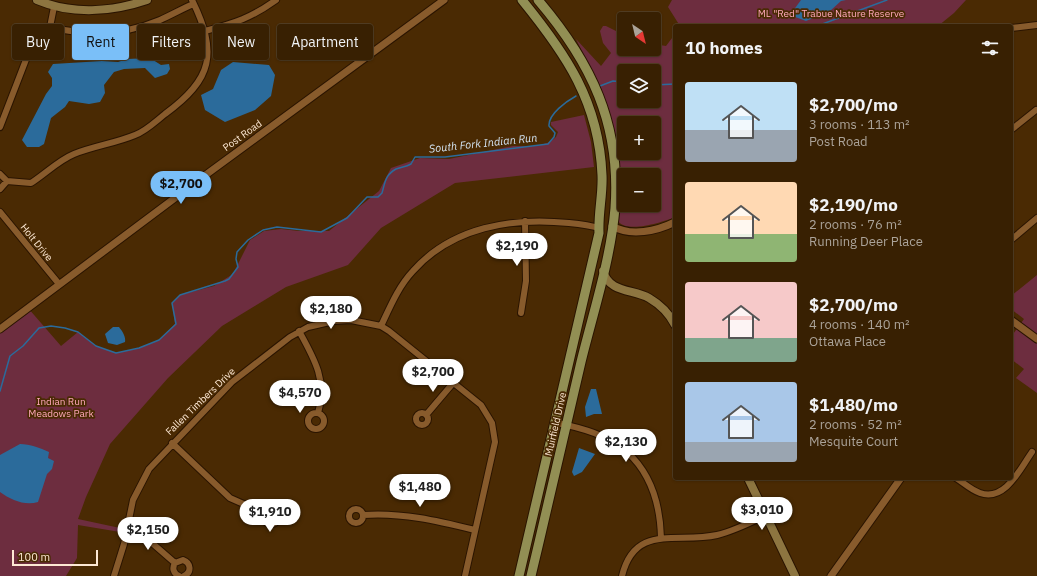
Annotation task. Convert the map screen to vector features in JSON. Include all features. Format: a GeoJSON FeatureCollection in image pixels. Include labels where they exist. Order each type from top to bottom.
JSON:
{"type":"FeatureCollection","features":[{"type":"Feature","properties":{"kind":"main road"},"geometry":{"type":"LineString","coordinates":[[37,0],[54,7],[107,10],[133,2],[147,0]]}},
{"type":"Feature","properties":{"kind":"main road"},"geometry":{"type":"LineString","coordinates":[[522,0],[552,37],[574,71],[597,116],[610,171],[608,221],[612,226]]}},
{"type":"Feature","properties":{"kind":"main road","name":"Muirfield Drive"},"geometry":{"type":"LineString","coordinates":[[532,576],[599,288],[612,226],[615,194],[614,159],[604,109],[595,86],[577,50],[538,0]]}},
{"type":"Feature","properties":{"kind":"main road","name":"Muirfield Drive"},"geometry":{"type":"LineString","coordinates":[[519,576],[554,422],[585,296],[599,228],[602,190],[601,161],[597,136],[587,98]]}},
{"type":"Feature","properties":{"kind":"main road"},"geometry":{"type":"LineString","coordinates":[[605,155],[606,199],[601,250],[594,277],[595,283],[599,288],[620,289],[642,295],[654,301],[668,314],[673,322]]}},
{"type":"Feature","properties":{"kind":"main road"},"geometry":{"type":"LineString","coordinates":[[602,274],[607,281],[620,289]]}},
{"type":"Feature","properties":{"kind":"main road"},"geometry":{"type":"LineString","coordinates":[[749,480],[795,576]]}},
{"type":"Feature","properties":{"kind":"street"},"geometry":{"type":"LineString","coordinates":[[0,174],[7,181],[31,183],[73,154],[136,135],[176,106],[191,92],[201,79],[206,68],[209,49],[205,31],[241,21],[252,16],[276,0]]}},
{"type":"Feature","properties":{"kind":"street","name":"Post Road"},"geometry":{"type":"LineString","coordinates":[[0,329],[442,1]]}},
{"type":"Feature","properties":{"kind":"street"},"geometry":{"type":"LineString","coordinates":[[64,29],[87,33],[124,30],[159,20],[192,2],[202,24]]}},
{"type":"Feature","properties":{"kind":"street"},"geometry":{"type":"LineString","coordinates":[[51,24],[54,7]]}},
{"type":"Feature","properties":{"kind":"street"},"geometry":{"type":"LineString","coordinates":[[1013,28],[1037,26]]}},
{"type":"Feature","properties":{"kind":"street"},"geometry":{"type":"LineString","coordinates":[[0,127],[26,60]]}},
{"type":"Feature","properties":{"kind":"street"},"geometry":{"type":"LineString","coordinates":[[1013,128],[1036,110]]}},
{"type":"Feature","properties":{"kind":"street"},"geometry":{"type":"LineString","coordinates":[[0,189],[7,181]]}},
{"type":"Feature","properties":{"kind":"street","name":"Holt Drive"},"geometry":{"type":"LineString","coordinates":[[0,212],[59,284]]}},
{"type":"Feature","properties":{"kind":"street"},"geometry":{"type":"LineString","coordinates":[[1013,238],[1037,218]]}},
{"type":"Feature","properties":{"kind":"street"},"geometry":{"type":"LineString","coordinates":[[521,313],[526,281],[525,222]]}},
{"type":"Feature","properties":{"kind":"street"},"geometry":{"type":"LineString","coordinates":[[381,326],[403,283],[412,271],[434,252],[456,238],[482,228],[525,222],[554,222],[599,228]]}},
{"type":"Feature","properties":{"kind":"street"},"geometry":{"type":"LineString","coordinates":[[612,226],[622,230],[640,232],[673,223]]}},
{"type":"Feature","properties":{"kind":"street","name":"Fallen Timbers Drive"},"geometry":{"type":"LineString","coordinates":[[114,576],[133,500],[150,469],[172,443],[232,382],[300,331],[324,322],[344,320],[381,326],[401,338],[454,382],[487,413],[494,432],[493,451],[465,576]]}},
{"type":"Feature","properties":{"kind":"street"},"geometry":{"type":"LineString","coordinates":[[1013,324],[1037,339]]}},
{"type":"Feature","properties":{"kind":"street"},"geometry":{"type":"LineString","coordinates":[[300,331],[316,362],[321,379],[322,396],[318,413]]}},
{"type":"Feature","properties":{"kind":"street"},"geometry":{"type":"LineString","coordinates":[[426,415],[454,382]]}},
{"type":"Feature","properties":{"kind":"street"},"geometry":{"type":"LineString","coordinates":[[554,422],[590,431],[612,441],[624,449],[639,464],[649,480],[656,497],[660,514],[662,538]]}},
{"type":"Feature","properties":{"kind":"street"},"geometry":{"type":"LineString","coordinates":[[172,443],[230,498],[264,513]]}},
{"type":"Feature","properties":{"kind":"street"},"geometry":{"type":"LineString","coordinates":[[1013,478],[1032,452]]}},
{"type":"Feature","properties":{"kind":"street"},"geometry":{"type":"LineString","coordinates":[[831,576],[900,480]]}},
{"type":"Feature","properties":{"kind":"street"},"geometry":{"type":"LineString","coordinates":[[959,480],[979,493],[995,494],[1008,485],[1012,480]]}},
{"type":"Feature","properties":{"kind":"street"},"geometry":{"type":"LineString","coordinates":[[363,515],[378,514],[421,517],[475,530]]}},
{"type":"Feature","properties":{"kind":"street"},"geometry":{"type":"LineString","coordinates":[[622,576],[627,559],[636,547],[643,543],[662,538],[718,535],[766,515]]}},
{"type":"Feature","properties":{"kind":"street"},"geometry":{"type":"LineString","coordinates":[[126,530],[152,543],[175,562]]}},
{"type":"Feature","properties":{"kind":"street"},"geometry":{"type":"LineString","coordinates":[[175,562],[183,560],[189,565],[188,572],[184,576]]}},
{"type":"Feature","properties":{"kind":"street"},"geometry":{"type":"LineString","coordinates":[[175,562],[173,570],[179,576]]}},
{"type":"Feature","properties":{"kind":"green space","name":"ML \"Red\" Trabue Nature Reserve"},"geometry":{"type":"Polygon","coordinates":[[[672,0],[966,0],[954,13],[940,24],[679,24],[668,7],[672,0]]]}},
{"type":"Feature","properties":{"kind":"green space"},"geometry":{"type":"Polygon","coordinates":[[[603,26],[617,32],[617,56],[661,56],[661,45],[666,46],[673,37],[673,218],[654,224],[629,227],[618,221],[618,212],[661,212],[661,168],[617,168],[617,180],[601,90],[576,39],[601,66],[611,53],[603,43],[600,31],[603,26]]]}},
{"type":"Feature","properties":{"kind":"green space","name":"Indian Run Meadows Park"},"geometry":{"type":"Polygon","coordinates":[[[584,115],[591,142],[594,167],[455,183],[381,228],[348,265],[286,287],[222,326],[168,378],[110,444],[86,497],[78,519],[120,528],[120,532],[78,525],[77,558],[66,576],[0,576],[0,329],[28,308],[61,346],[78,332],[96,346],[116,353],[139,348],[159,340],[175,324],[172,303],[180,295],[214,286],[233,274],[250,240],[264,231],[281,229],[299,231],[329,231],[379,191],[391,168],[420,158],[449,159],[513,146],[537,146],[550,142],[556,137],[558,132],[551,125],[551,122],[584,115]]]}},
{"type":"Feature","properties":{"kind":"green space"},"geometry":{"type":"Polygon","coordinates":[[[1037,275],[1037,393],[1016,378],[1024,369],[1013,361],[1013,334],[1024,319],[1013,311],[1013,294],[1037,275]]]}},
{"type":"Feature","properties":{"kind":"water"},"geometry":{"type":"Polygon","coordinates":[[[801,0],[846,0],[841,1],[830,11],[806,21],[790,15],[801,0]]]}},
{"type":"Feature","properties":{"kind":"water"},"geometry":{"type":"Polygon","coordinates":[[[129,59],[153,60],[161,65],[169,64],[170,69],[167,74],[155,78],[145,68],[124,69],[114,72],[104,85],[105,93],[100,102],[89,104],[69,101],[65,107],[51,118],[44,144],[39,147],[27,147],[22,140],[46,94],[52,86],[52,78],[48,72],[53,64],[102,61],[118,62],[129,59]]]}},
{"type":"Feature","properties":{"kind":"water"},"geometry":{"type":"Polygon","coordinates":[[[233,62],[269,65],[275,75],[271,96],[255,110],[225,122],[205,110],[201,95],[213,89],[221,70],[233,62]]]}},
{"type":"Feature","properties":{"kind":"water"},"geometry":{"type":"Polygon","coordinates":[[[113,327],[119,327],[124,336],[125,342],[117,345],[108,343],[105,334],[113,327]]]}},
{"type":"Feature","properties":{"kind":"water"},"geometry":{"type":"Polygon","coordinates":[[[591,389],[596,389],[602,414],[594,414],[586,417],[585,407],[591,389]]]}},
{"type":"Feature","properties":{"kind":"water"},"geometry":{"type":"Polygon","coordinates":[[[20,444],[31,445],[49,452],[48,458],[54,461],[52,469],[47,474],[38,502],[18,502],[0,492],[0,455],[20,444]]]}},
{"type":"Feature","properties":{"kind":"water"},"geometry":{"type":"Polygon","coordinates":[[[579,448],[595,454],[582,472],[574,476],[572,472],[579,448]]]}},
{"type":"Feature","properties":{"kind":"waterway","name":"South Fork Indian Run"},"geometry":{"type":"LineString","coordinates":[[822,24],[887,0]]}},
{"type":"Feature","properties":{"kind":"waterway","name":"South Fork Indian Run"},"geometry":{"type":"LineString","coordinates":[[600,86],[613,81],[617,81]]}},
{"type":"Feature","properties":{"kind":"waterway","name":"South Fork Indian Run"},"geometry":{"type":"LineString","coordinates":[[661,85],[673,84]]}},
{"type":"Feature","properties":{"kind":"waterway","name":"South Fork Indian Run"},"geometry":{"type":"LineString","coordinates":[[0,391],[10,356],[23,346],[39,328],[51,326],[78,332],[96,346],[116,353],[139,348],[159,340],[176,324],[172,303],[180,295],[229,279],[238,267],[236,259],[237,252],[248,240],[263,230],[277,227],[321,232],[347,218],[367,197],[378,197],[382,193],[386,180],[392,171],[411,164],[415,157],[445,157],[548,144],[554,137],[555,133],[549,126],[552,117],[563,105],[576,96]]}}]}
